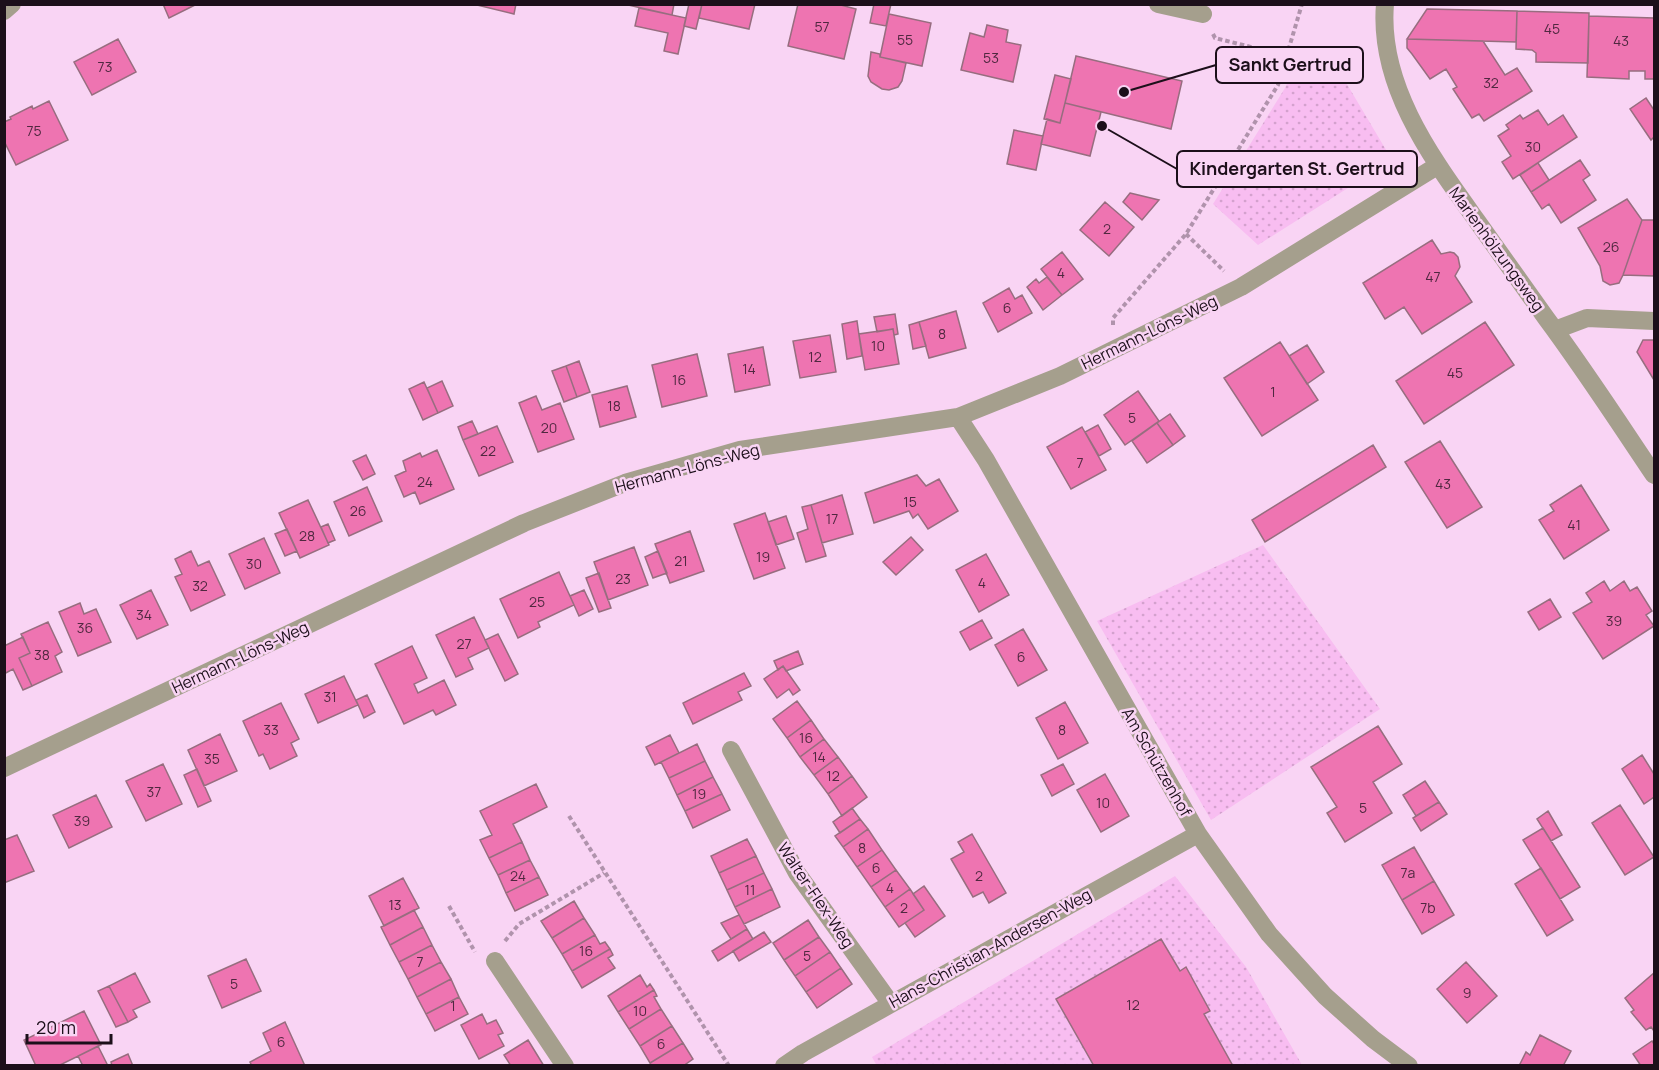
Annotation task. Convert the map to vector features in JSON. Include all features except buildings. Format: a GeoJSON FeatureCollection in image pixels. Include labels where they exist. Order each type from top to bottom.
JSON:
{"type":"FeatureCollection","features":[{"type":"Feature","properties":{"kind":"street"},"geometry":{"type":"LineString","coordinates":[[4,11],[12,4]]}},
{"type":"Feature","properties":{"kind":"street"},"geometry":{"type":"LineString","coordinates":[[1158,4],[1203,14]]}},
{"type":"Feature","properties":{"kind":"street","name":"Marienhölzungsweg"},"geometry":{"type":"LineString","coordinates":[[1384,4],[1383,25],[1390,66],[1405,107],[1437,166],[1555,330],[1654,475]]}},
{"type":"Feature","properties":{"kind":"street","name":"Hermann-Löns-Weg"},"geometry":{"type":"LineString","coordinates":[[4,768],[524,523],[625,483],[740,450],[958,417],[1060,376],[1241,287],[1437,166]]}},
{"type":"Feature","properties":{"kind":"street"},"geometry":{"type":"LineString","coordinates":[[1555,330],[1587,318],[1654,321]]}},
{"type":"Feature","properties":{"kind":"street","name":"Am Schützenhof"},"geometry":{"type":"LineString","coordinates":[[958,417],[986,460],[1198,834],[1269,934],[1324,996],[1373,1039],[1409,1065]]}},
{"type":"Feature","properties":{"kind":"street","name":"Walter-Flex-Weg"},"geometry":{"type":"LineString","coordinates":[[730,750],[797,873],[891,1004]]}},
{"type":"Feature","properties":{"kind":"street","name":"Hans-Christian-Andersen-Weg"},"geometry":{"type":"LineString","coordinates":[[784,1065],[1198,834]]}},
{"type":"Feature","properties":{"kind":"street"},"geometry":{"type":"LineString","coordinates":[[495,961],[565,1065]]}},
{"type":"Feature","properties":{"kind":"path"},"geometry":{"type":"LineString","coordinates":[[1111,351],[1113,318],[1186,234],[1278,85],[1302,4]]}},
{"type":"Feature","properties":{"kind":"path"},"geometry":{"type":"LineString","coordinates":[[1203,14],[1215,38],[1287,56]]}},
{"type":"Feature","properties":{"kind":"path"},"geometry":{"type":"LineString","coordinates":[[1186,234],[1241,287]]}},
{"type":"Feature","properties":{"kind":"path"},"geometry":{"type":"LineString","coordinates":[[568,816],[729,1065]]}},
{"type":"Feature","properties":{"kind":"path"},"geometry":{"type":"LineString","coordinates":[[513,931],[519,924],[604,873]]}},
{"type":"Feature","properties":{"kind":"path"},"geometry":{"type":"LineString","coordinates":[[449,906],[478,958],[495,961]]}},
{"type":"Feature","properties":{"kind":"shaded area"},"geometry":{"type":"Polygon","coordinates":[[[1300,53],[1335,64],[1392,160],[1258,245],[1213,204],[1285,88],[1300,53]]]}},
{"type":"Feature","properties":{"kind":"shaded area"},"geometry":{"type":"Polygon","coordinates":[[[1263,545],[1380,709],[1211,820],[1097,621],[1263,545]]]}},
{"type":"Feature","properties":{"kind":"shaded area"},"geometry":{"type":"Polygon","coordinates":[[[1175,876],[1246,967],[1302,1065],[877,1066],[872,1057],[1175,876]]]}},
{"type":"Feature","properties":{"kind":"place","name":"Sankt Gertrud"},"geometry":{"type":"Point","coordinates":[1124,92]}},
{"type":"Feature","properties":{"kind":"place","name":"Kindergarten St. Gertrud"},"geometry":{"type":"Point","coordinates":[1102,126]}}]}
